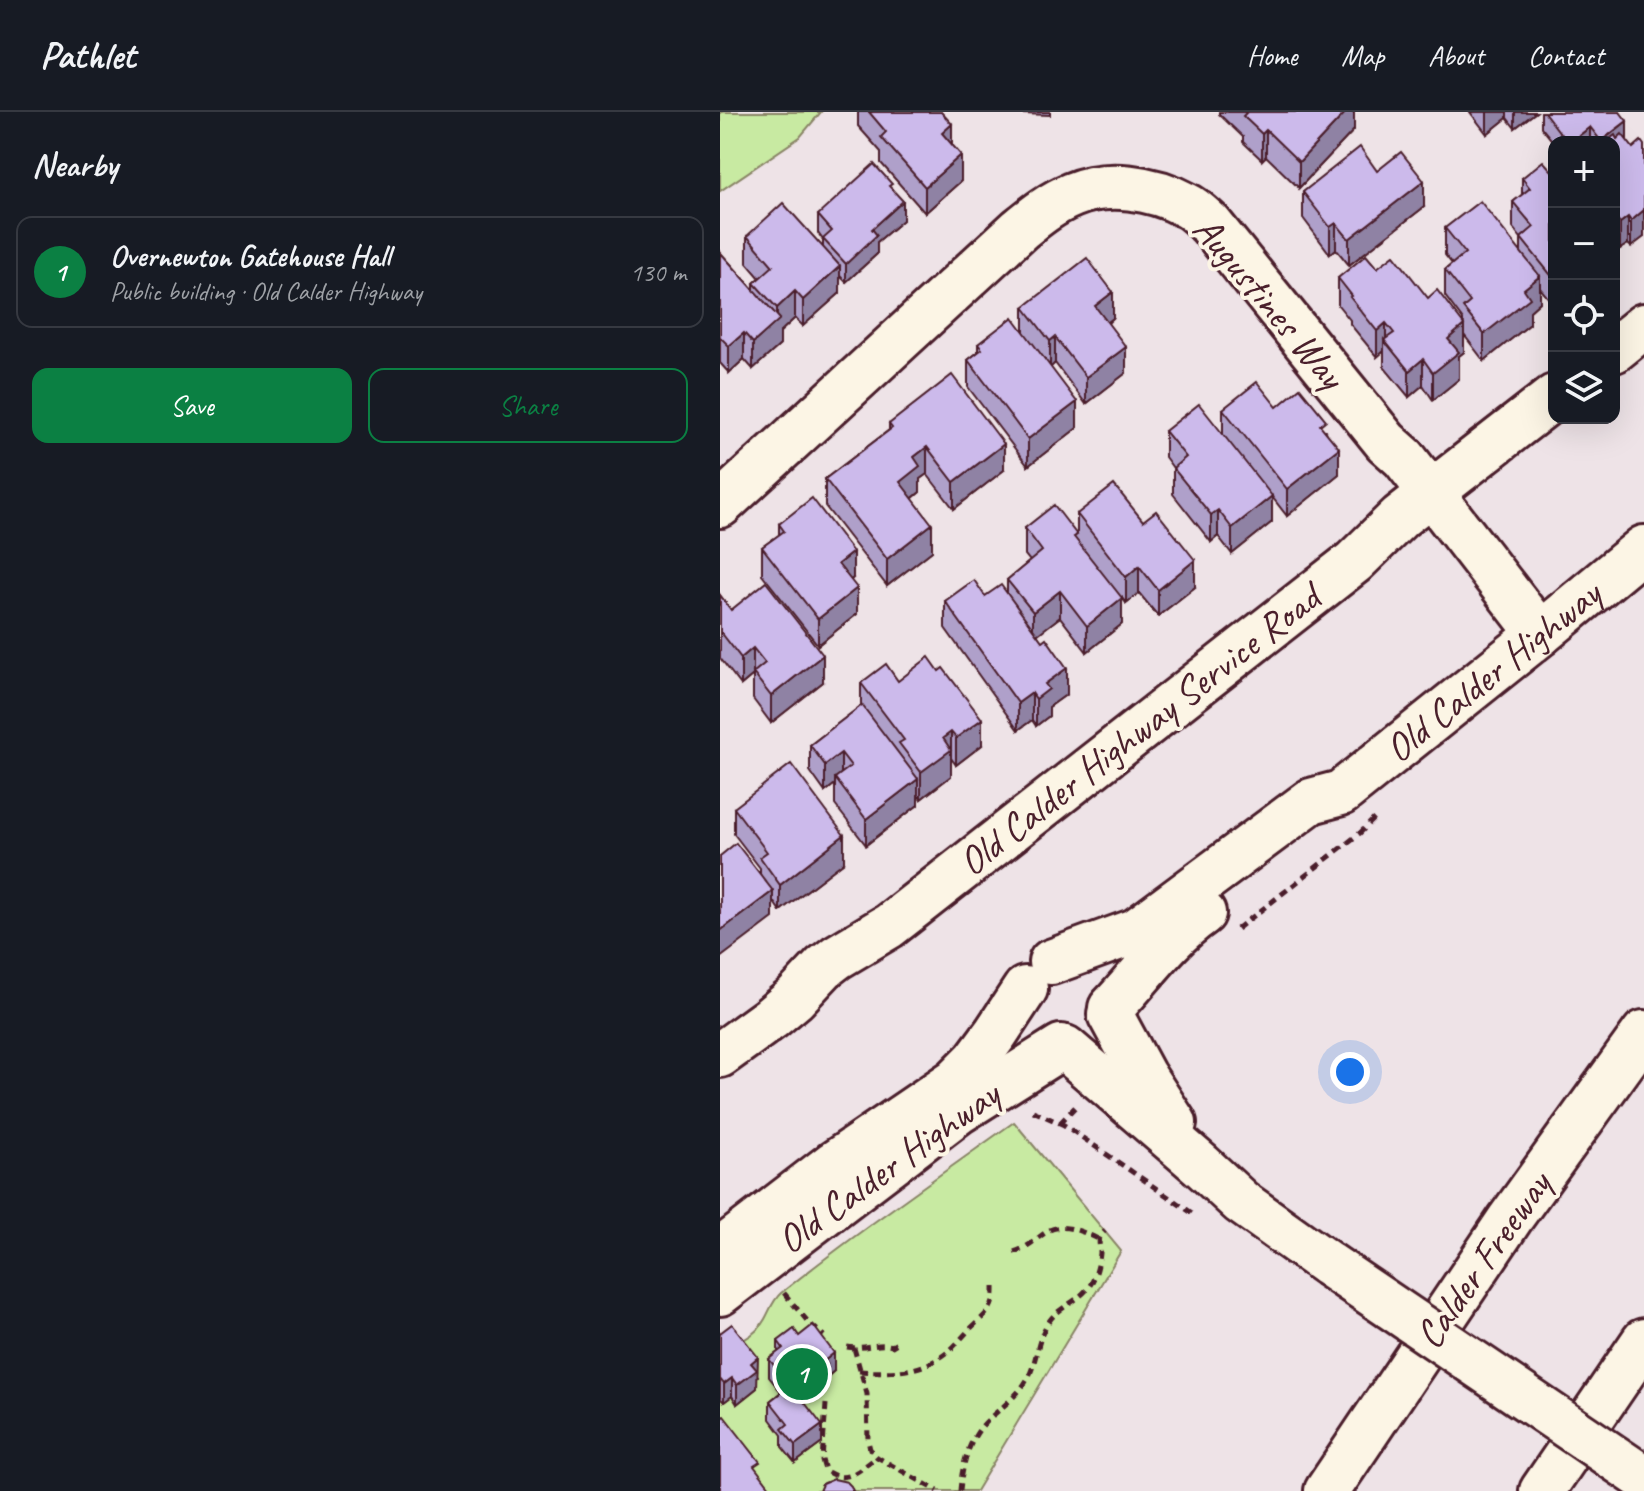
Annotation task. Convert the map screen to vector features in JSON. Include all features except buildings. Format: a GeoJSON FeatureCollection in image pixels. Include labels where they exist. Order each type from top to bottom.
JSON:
{"type":"FeatureCollection","features":[{"type":"Feature","properties":{"kind":"main road","name":"Augustines Way"},"geometry":{"type":"LineString","coordinates":[[720,505],[1047,207],[1093,187],[1142,189],[1188,206],[1210,224],[1370,423],[1404,458],[1540,634]]}},
{"type":"Feature","properties":{"kind":"main road"},"geometry":{"type":"LineString","coordinates":[[1620,345],[1644,326]]}},
{"type":"Feature","properties":{"kind":"main road","name":"Old Calder Highway Service Road"},"geometry":{"type":"LineString","coordinates":[[720,1055],[779,1012],[824,967],[889,926],[1354,562],[1400,517],[1548,402]]}},
{"type":"Feature","properties":{"kind":"main road","name":"Old Calder Highway"},"geometry":{"type":"LineString","coordinates":[[720,1251],[833,1164],[955,1081],[976,1060],[1038,976],[1136,931],[1311,801],[1341,793],[1644,548]]}},
{"type":"Feature","properties":{"kind":"main road","name":"Old Calder Highway"},"geometry":{"type":"LineString","coordinates":[[720,1293],[958,1112],[1063,1047],[1080,1046],[1094,1039],[1104,1028],[1110,1011],[1172,938],[1200,915],[1283,860],[1328,823],[1341,793]]}},
{"type":"Feature","properties":{"kind":"main road"},"geometry":{"type":"LineString","coordinates":[[1201,1165],[1143,1075],[1110,1011],[1110,993],[1104,979],[1094,968],[1081,961],[1066,959],[1038,976],[1023,1002],[1029,1027],[1038,1036],[1049,1044],[1063,1047],[1241,1202],[1644,1478]]}},
{"type":"Feature","properties":{"kind":"main road","name":"Calder Freeway"},"geometry":{"type":"LineString","coordinates":[[1327,1491],[1502,1231],[1644,1033]]}},
{"type":"Feature","properties":{"kind":"main road"},"geometry":{"type":"LineString","coordinates":[[1542,1491],[1644,1341]]}},
{"type":"Feature","properties":{"kind":"path"},"geometry":{"type":"LineString","coordinates":[[1229,935],[1360,833],[1381,811]]}},
{"type":"Feature","properties":{"kind":"path"},"geometry":{"type":"LineString","coordinates":[[1060,1123],[1103,1080]]}},
{"type":"Feature","properties":{"kind":"path"},"geometry":{"type":"LineString","coordinates":[[1014,1252],[1030,1246],[1056,1227],[1098,1239]]}},
{"type":"Feature","properties":{"kind":"path"},"geometry":{"type":"LineString","coordinates":[[960,1491],[967,1455],[977,1433],[1026,1383],[1038,1344],[1051,1320],[1088,1289],[1099,1258],[1098,1239],[1105,1231]]}},
{"type":"Feature","properties":{"kind":"path"},"geometry":{"type":"LineString","coordinates":[[859,1371],[893,1373],[925,1366],[939,1358],[984,1317],[993,1303],[994,1286]]}},
{"type":"Feature","properties":{"kind":"path"},"geometry":{"type":"LineString","coordinates":[[778,1287],[824,1336]]}},
{"type":"Feature","properties":{"kind":"path"},"geometry":{"type":"LineString","coordinates":[[897,1343],[892,1346],[850,1348],[867,1394],[870,1449],[877,1457],[938,1491]]}},
{"type":"Feature","properties":{"kind":"path"},"geometry":{"type":"LineString","coordinates":[[826,1404],[822,1460],[825,1470],[838,1478],[853,1475],[877,1457]]}},
{"type":"Feature","properties":{"kind":"green space"},"geometry":{"type":"Polygon","coordinates":[[[720,112],[821,112],[800,137],[720,191],[720,112]]]}},
{"type":"Feature","properties":{"kind":"green space"},"geometry":{"type":"Polygon","coordinates":[[[1014,1122],[1121,1251],[976,1491],[767,1491],[720,1431],[720,1348],[751,1335],[781,1293],[1014,1122]]]}},
{"type":"Feature","properties":{"kind":"place","name":"Overnewton Gatehouse Hall"},"geometry":{"type":"Point","coordinates":[802,1374]}}]}
